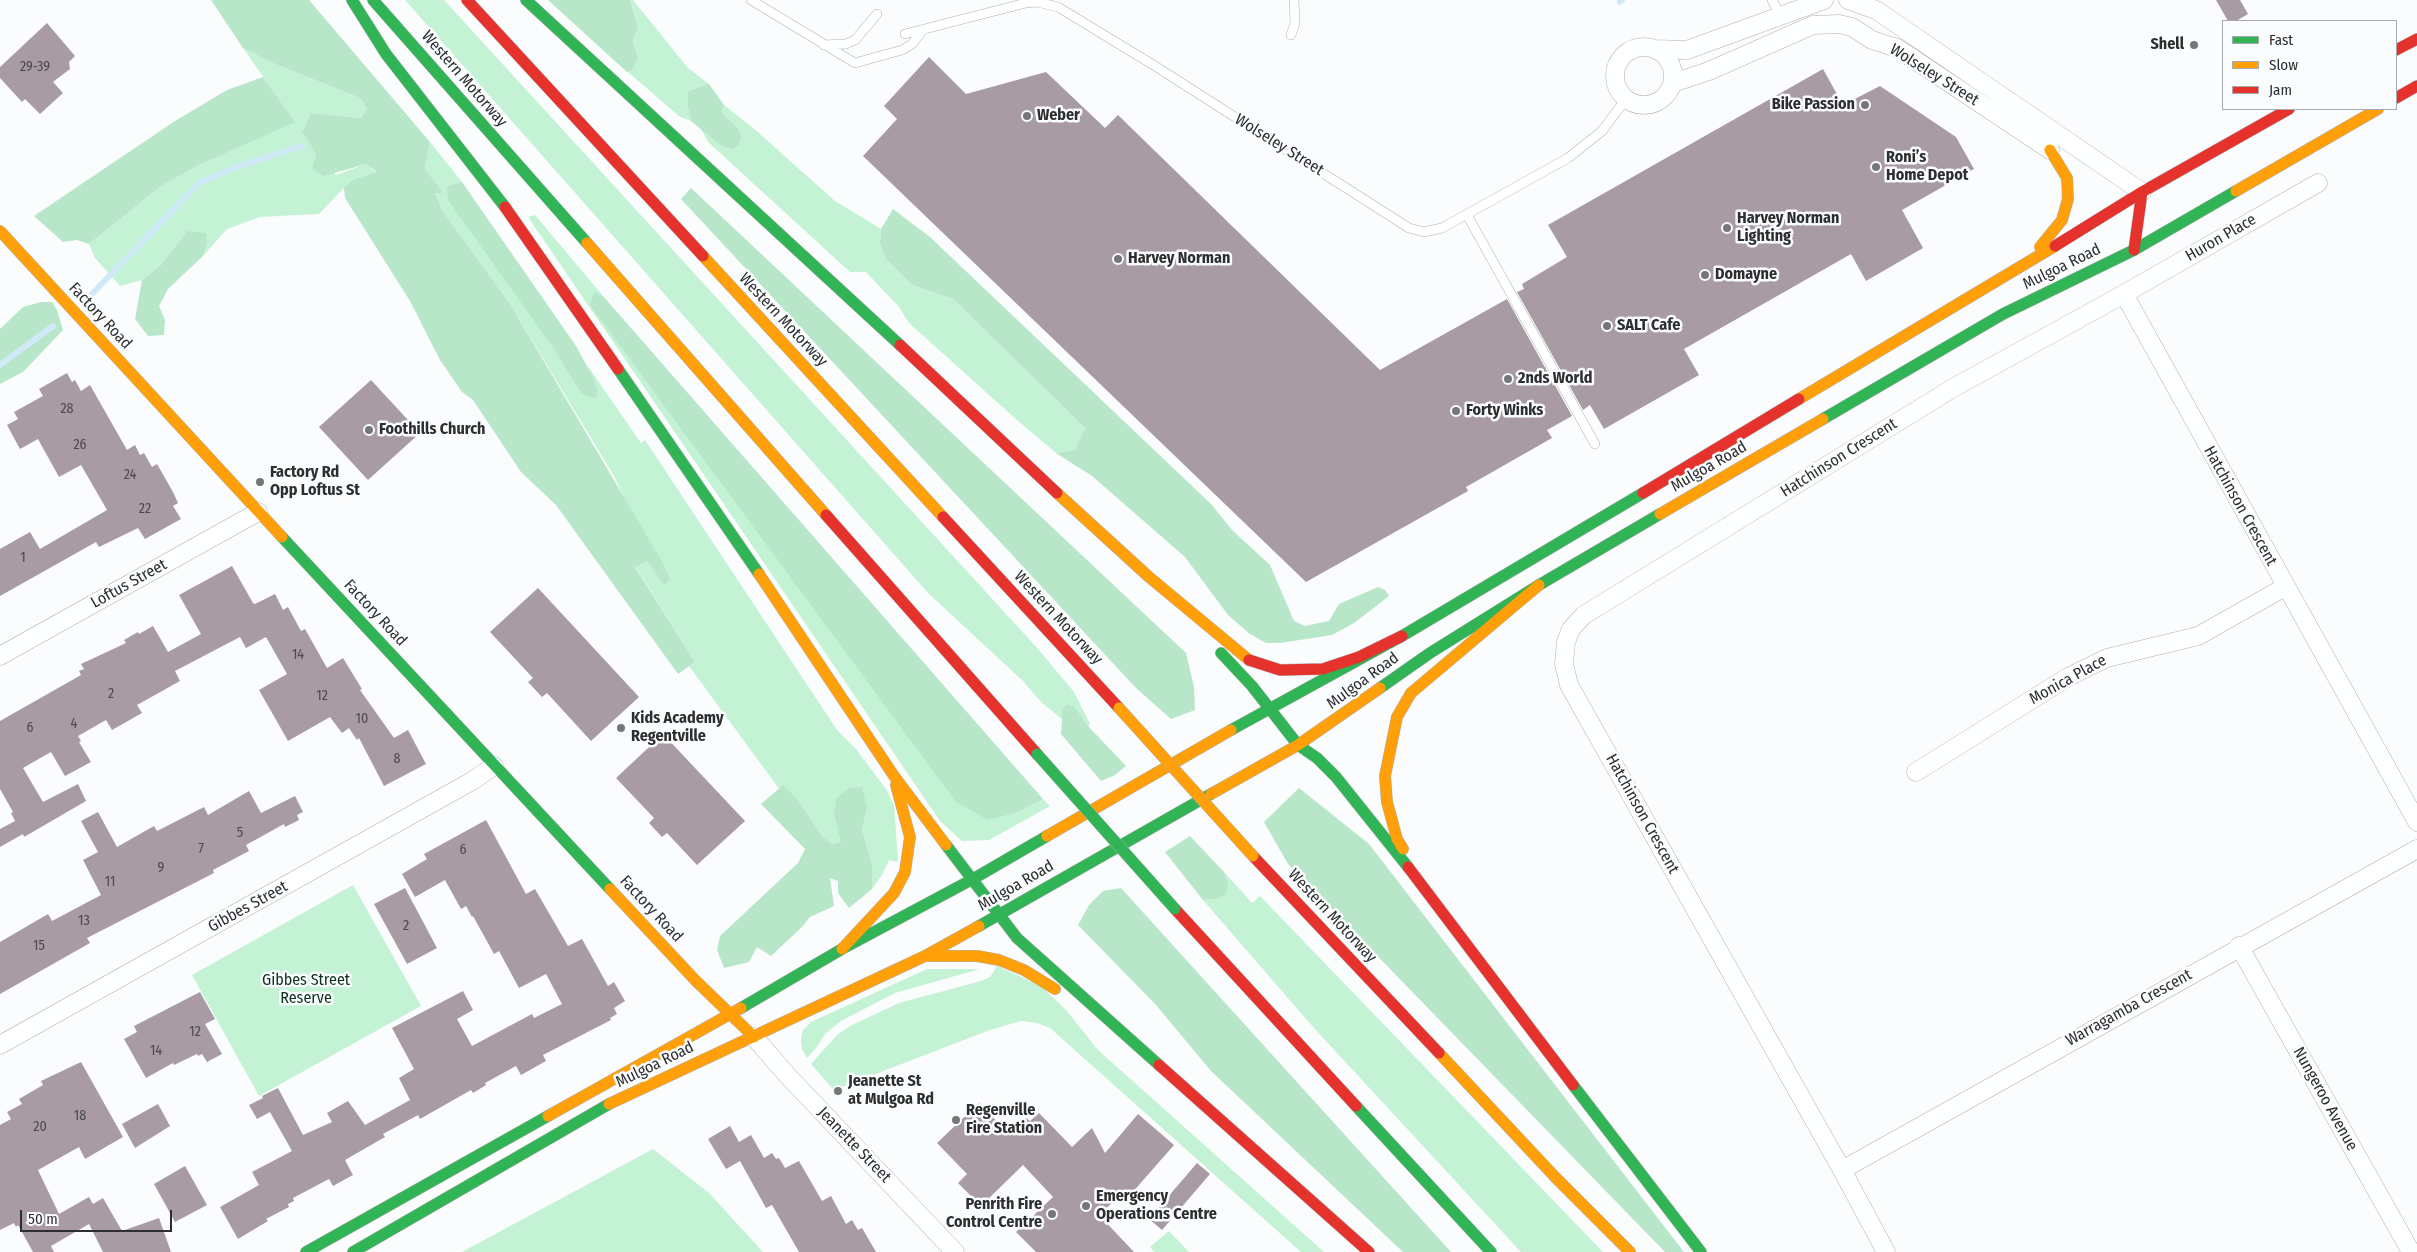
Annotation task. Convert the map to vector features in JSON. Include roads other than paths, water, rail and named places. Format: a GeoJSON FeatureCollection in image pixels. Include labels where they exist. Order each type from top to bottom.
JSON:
{"type":"FeatureCollection","features":[{"type":"Feature","properties":{"kind":"main road"},"geometry":{"type":"LineString","coordinates":[[352,0],[386,54],[521,227],[802,636],[894,776],[1017,938],[1369,1252]]}},
{"type":"Feature","properties":{"kind":"main road","name":"Western Motorway"},"geometry":{"type":"LineString","coordinates":[[373,0],[1037,754],[1175,908],[1490,1252]]}},
{"type":"Feature","properties":{"kind":"main road","name":"Western Motorway"},"geometry":{"type":"LineString","coordinates":[[467,0],[1253,856],[1556,1178],[1630,1252]]}},
{"type":"Feature","properties":{"kind":"main road"},"geometry":{"type":"LineString","coordinates":[[526,0],[1150,577],[1250,661],[1280,670],[1322,669],[1359,657],[1402,636]]}},
{"type":"Feature","properties":{"kind":"main road"},"geometry":{"type":"LineString","coordinates":[[2397,49],[2417,38]]}},
{"type":"Feature","properties":{"kind":"main road"},"geometry":{"type":"LineString","coordinates":[[2397,97],[2417,86]]}},
{"type":"Feature","properties":{"kind":"main road","name":"Mulgoa Road"},"geometry":{"type":"LineString","coordinates":[[306,1252],[730,1015],[842,949],[973,879],[1402,636],[2027,264],[2142,192],[2287,110]]}},
{"type":"Feature","properties":{"kind":"main road","name":"Mulgoa Road"},"geometry":{"type":"LineString","coordinates":[[353,1252],[393,1227],[608,1105],[925,956],[1000,914],[1298,745],[1430,653],[1539,586],[2003,314],[2134,250],[2376,110]]}},
{"type":"Feature","properties":{"kind":"main road"},"geometry":{"type":"LineString","coordinates":[[2027,264],[2062,220],[2068,199],[2067,178],[2050,150]]}},
{"type":"Feature","properties":{"kind":"main road"},"geometry":{"type":"LineString","coordinates":[[2134,250],[2142,192]]}},
{"type":"Feature","properties":{"kind":"main road","name":"Factory Road"},"geometry":{"type":"LineString","coordinates":[[0,230],[494,766],[730,1015],[754,1037]]}},
{"type":"Feature","properties":{"kind":"main road"},"geometry":{"type":"LineString","coordinates":[[1150,577],[1252,686],[1298,745],[1317,758],[1336,778],[1431,895],[1647,1184],[1701,1252]]}},
{"type":"Feature","properties":{"kind":"main road"},"geometry":{"type":"LineString","coordinates":[[1431,895],[1397,839],[1387,802],[1385,776],[1397,716],[1411,693],[1539,586]]}},
{"type":"Feature","properties":{"kind":"main road"},"geometry":{"type":"LineString","coordinates":[[842,949],[894,893],[905,872],[910,837],[894,776]]}},
{"type":"Feature","properties":{"kind":"main road"},"geometry":{"type":"LineString","coordinates":[[925,956],[977,956],[1013,965],[1036,977],[1123,1033]]}},
{"type":"Feature","properties":{"kind":"street"},"geometry":{"type":"LineString","coordinates":[[1654,49],[1668,59],[1674,74],[1673,83],[1669,92],[1654,104],[1635,104],[1626,99],[1616,83],[1618,64],[1630,51],[1638,48],[1687,50],[1824,0]]}},
{"type":"Feature","properties":{"kind":"street","name":"Wolseley Street"},"geometry":{"type":"LineString","coordinates":[[1848,0],[1876,10],[2142,192]]}},
{"type":"Feature","properties":{"kind":"street","name":"Wolseley Street"},"geometry":{"type":"LineString","coordinates":[[1673,83],[1718,67],[1813,24],[1839,24],[1852,27],[1872,40],[1897,48],[2050,150]]}},
{"type":"Feature","properties":{"kind":"street","name":"Huron Place"},"geometry":{"type":"LineString","coordinates":[[2124,294],[2318,183]]}},
{"type":"Feature","properties":{"kind":"street","name":"Hatchinson Crescent"},"geometry":{"type":"LineString","coordinates":[[1886,1252],[1842,1170],[1569,684],[1564,664],[1566,642],[1576,622],[1584,615],[1953,388],[2124,294],[2285,588],[2417,822]]}},
{"type":"Feature","properties":{"kind":"street","name":"Loftus Street"},"geometry":{"type":"LineString","coordinates":[[0,656],[258,512]]}},
{"type":"Feature","properties":{"kind":"street","name":"Monica Place"},"geometry":{"type":"LineString","coordinates":[[1916,772],[2068,677],[2107,658],[2198,636],[2285,588]]}},
{"type":"Feature","properties":{"kind":"street","name":"Gibbes Street"},"geometry":{"type":"LineString","coordinates":[[0,1045],[472,781],[494,766]]}},
{"type":"Feature","properties":{"kind":"street","name":"Warragamba Crescent"},"geometry":{"type":"LineString","coordinates":[[1842,1170],[2239,946],[2417,849]]}},
{"type":"Feature","properties":{"kind":"street","name":"Nungeroo Avenue"},"geometry":{"type":"LineString","coordinates":[[2239,946],[2411,1252]]}},
{"type":"Feature","properties":{"kind":"street","name":"Jeanette Street"},"geometry":{"type":"LineString","coordinates":[[754,1037],[787,1075],[955,1252]]}},
{"type":"Feature","properties":{"kind":"lane"},"geometry":{"type":"LineString","coordinates":[[751,0],[855,63],[902,50],[912,44],[923,30]]}},
{"type":"Feature","properties":{"kind":"lane"},"geometry":{"type":"LineString","coordinates":[[1291,35],[1295,23],[1294,0]]}},
{"type":"Feature","properties":{"kind":"lane"},"geometry":{"type":"LineString","coordinates":[[1772,0],[1781,17]]}},
{"type":"Feature","properties":{"kind":"lane","name":"Wolseley Street"},"geometry":{"type":"LineString","coordinates":[[906,34],[1026,3],[1037,2],[1058,7],[1155,66],[1409,228],[1424,232],[1436,231],[1568,158],[1602,131],[1626,99]]}},
{"type":"Feature","properties":{"kind":"lane"},"geometry":{"type":"LineString","coordinates":[[823,45],[846,44],[855,40],[877,14]]}},
{"type":"Feature","properties":{"kind":"lane"},"geometry":{"type":"LineString","coordinates":[[1467,215],[1595,444]]}},
{"type":"Feature","properties":{"kind":"waterway"},"geometry":{"type":"LineString","coordinates":[[90,296],[200,182],[237,167],[302,146]]}},
{"type":"Feature","properties":{"kind":"waterway"},"geometry":{"type":"LineString","coordinates":[[0,365],[53,326]]}},
{"type":"Feature","properties":{"kind":"place","name":"Shell"},"geometry":{"type":"Point","coordinates":[2194,45]}},
{"type":"Feature","properties":{"kind":"place","name":"Bike Passion"},"geometry":{"type":"Point","coordinates":[1865,105]}},
{"type":"Feature","properties":{"kind":"place","name":"Weber"},"geometry":{"type":"Point","coordinates":[1027,116]}},
{"type":"Feature","properties":{"kind":"place","name":"Roni’s Home Depot"},"geometry":{"type":"Point","coordinates":[1876,167]}},
{"type":"Feature","properties":{"kind":"place","name":"Harvey Norman Lighting"},"geometry":{"type":"Point","coordinates":[1727,228]}},
{"type":"Feature","properties":{"kind":"place","name":"Harvey Norman"},"geometry":{"type":"Point","coordinates":[1118,259]}},
{"type":"Feature","properties":{"kind":"place","name":"Domayne"},"geometry":{"type":"Point","coordinates":[1705,275]}},
{"type":"Feature","properties":{"kind":"place","name":"SALT Cafe"},"geometry":{"type":"Point","coordinates":[1607,326]}},
{"type":"Feature","properties":{"kind":"place","name":"2nds World"},"geometry":{"type":"Point","coordinates":[1508,379]}},
{"type":"Feature","properties":{"kind":"place","name":"Forty Winks"},"geometry":{"type":"Point","coordinates":[1456,411]}},
{"type":"Feature","properties":{"kind":"place","name":"Foothills Church"},"geometry":{"type":"Point","coordinates":[369,430]}},
{"type":"Feature","properties":{"kind":"place","name":"Factory Rd Opp Loftus St"},"geometry":{"type":"Point","coordinates":[260,482]}},
{"type":"Feature","properties":{"kind":"place","name":"Kids Academy Regentville"},"geometry":{"type":"Point","coordinates":[621,728]}},
{"type":"Feature","properties":{"kind":"place","name":"Jeanette St at Mulgoa Rd"},"geometry":{"type":"Point","coordinates":[838,1091]}},
{"type":"Feature","properties":{"kind":"place","name":"Regenville Fire Station"},"geometry":{"type":"Point","coordinates":[956,1120]}},
{"type":"Feature","properties":{"kind":"place","name":"Emergency Operations Centre"},"geometry":{"type":"Point","coordinates":[1086,1206]}},
{"type":"Feature","properties":{"kind":"place","name":"Penrith Fire Control Centre"},"geometry":{"type":"Point","coordinates":[1052,1214]}},
{"type":"Feature","properties":{"kind":"park label","name":"Gibbes Street Reserve"},"geometry":{"type":"Point","coordinates":[306,990]}}]}
